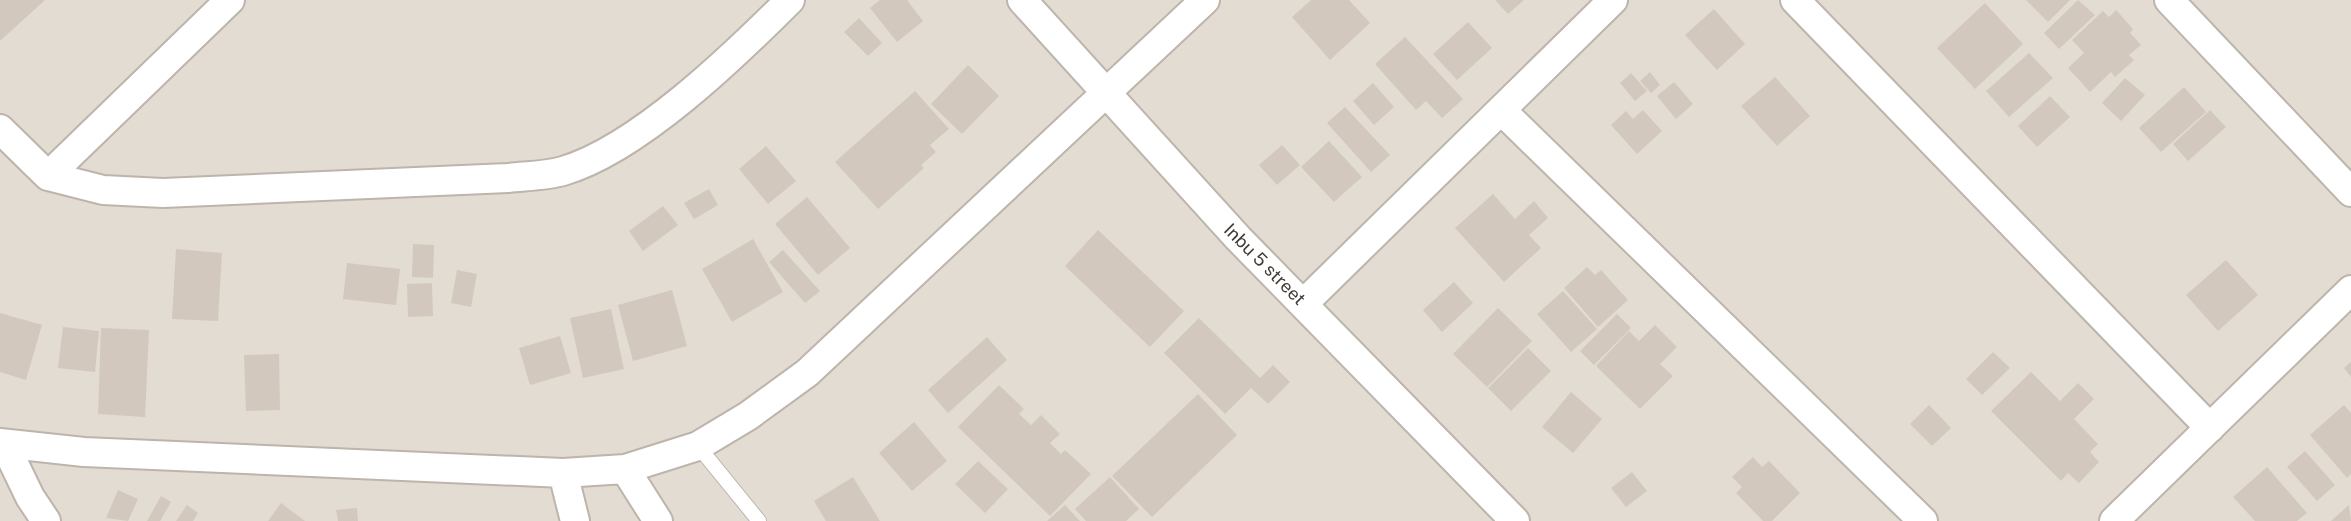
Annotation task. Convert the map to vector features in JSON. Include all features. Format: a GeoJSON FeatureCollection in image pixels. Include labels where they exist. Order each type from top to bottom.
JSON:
{"type":"FeatureCollection","features":[{"type":"Feature","properties":{"kind":"street"},"geometry":{"type":"LineString","coordinates":[[48,177],[230,0]]}},
{"type":"Feature","properties":{"kind":"street"},"geometry":{"type":"LineString","coordinates":[[0,129],[48,177],[103,190],[164,193],[508,178],[562,171],[621,144],[687,94],[790,0]]}},
{"type":"Feature","properties":{"kind":"street","name":"Inbu 5 street"},"geometry":{"type":"LineString","coordinates":[[1022,0],[1238,238],[1515,521]]}},
{"type":"Feature","properties":{"kind":"street"},"geometry":{"type":"LineString","coordinates":[[3,444],[84,452],[563,473],[625,469],[698,446],[748,416],[807,373],[1205,0]]}},
{"type":"Feature","properties":{"kind":"street"},"geometry":{"type":"LineString","coordinates":[[1304,303],[1613,0]]}},
{"type":"Feature","properties":{"kind":"street"},"geometry":{"type":"LineString","coordinates":[[1795,0],[2210,428]]}},
{"type":"Feature","properties":{"kind":"street"},"geometry":{"type":"LineString","coordinates":[[2169,0],[2351,192]]}},
{"type":"Feature","properties":{"kind":"street"},"geometry":{"type":"LineString","coordinates":[[1501,110],[1923,521]]}},
{"type":"Feature","properties":{"kind":"street"},"geometry":{"type":"LineString","coordinates":[[2114,521],[2351,290]]}},
{"type":"Feature","properties":{"kind":"street"},"geometry":{"type":"LineString","coordinates":[[3,444],[30,497],[46,521]]}},
{"type":"Feature","properties":{"kind":"street"},"geometry":{"type":"LineString","coordinates":[[625,469],[658,521]]}},
{"type":"Feature","properties":{"kind":"street"},"geometry":{"type":"LineString","coordinates":[[563,473],[575,521]]}},
{"type":"Feature","properties":{"kind":"lane"},"geometry":{"type":"LineString","coordinates":[[698,446],[759,521]]}},
{"type":"Feature","properties":{"kind":"shaded area"},"geometry":{"type":"Polygon","coordinates":[[[0,0],[2351,0],[2351,521],[0,521],[0,0]]]}},
{"type":"Feature","properties":{"kind":"building"},"geometry":{"type":"Polygon","coordinates":[[[0,0],[45,0],[0,41],[0,0]]]}},
{"type":"Feature","properties":{"kind":"building"},"geometry":{"type":"Polygon","coordinates":[[[880,0],[907,0],[923,21],[897,42],[870,8],[880,0]]]}},
{"type":"Feature","properties":{"kind":"building"},"geometry":{"type":"Polygon","coordinates":[[[1311,0],[1349,0],[1370,23],[1330,60],[1292,17],[1311,0]]]}},
{"type":"Feature","properties":{"kind":"building"},"geometry":{"type":"Polygon","coordinates":[[[1495,0],[1524,0],[1508,14],[1495,0]]]}},
{"type":"Feature","properties":{"kind":"building"},"geometry":{"type":"Polygon","coordinates":[[[2026,0],[2070,0],[2048,22],[2026,0]]]}},
{"type":"Feature","properties":{"kind":"building"},"geometry":{"type":"Polygon","coordinates":[[[2078,0],[2095,15],[2059,49],[2044,33],[2078,0]]]}},
{"type":"Feature","properties":{"kind":"building"},"geometry":{"type":"Polygon","coordinates":[[[1985,3],[2023,44],[1975,89],[1937,48],[1985,3]]]}},
{"type":"Feature","properties":{"kind":"building"},"geometry":{"type":"Polygon","coordinates":[[[1714,9],[1745,44],[1717,70],[1685,35],[1714,9]]]}},
{"type":"Feature","properties":{"kind":"building"},"geometry":{"type":"Polygon","coordinates":[[[2116,10],[2133,29],[2130,33],[2141,45],[2129,55],[2134,60],[2115,77],[2111,72],[2090,92],[2068,68],[2084,53],[2072,40],[2103,11],[2109,17],[2116,10]]]}},
{"type":"Feature","properties":{"kind":"building"},"geometry":{"type":"Polygon","coordinates":[[[859,18],[882,43],[868,56],[844,32],[859,18]]]}},
{"type":"Feature","properties":{"kind":"building"},"geometry":{"type":"Polygon","coordinates":[[[1468,22],[1492,48],[1457,80],[1433,54],[1468,22]]]}},
{"type":"Feature","properties":{"kind":"building"},"geometry":{"type":"Polygon","coordinates":[[[1405,37],[1463,99],[1442,118],[1426,101],[1416,110],[1375,64],[1405,37]]]}},
{"type":"Feature","properties":{"kind":"building"},"geometry":{"type":"Polygon","coordinates":[[[2029,53],[2053,78],[2009,117],[1986,91],[2029,53]]]}},
{"type":"Feature","properties":{"kind":"building"},"geometry":{"type":"Polygon","coordinates":[[[968,65],[999,96],[962,134],[931,104],[968,65]]]}},
{"type":"Feature","properties":{"kind":"building"},"geometry":{"type":"Polygon","coordinates":[[[1650,72],[1660,85],[1651,93],[1640,81],[1650,72]]]}},
{"type":"Feature","properties":{"kind":"building"},"geometry":{"type":"Polygon","coordinates":[[[1631,73],[1647,91],[1635,101],[1620,83],[1631,73]]]}},
{"type":"Feature","properties":{"kind":"building"},"geometry":{"type":"Polygon","coordinates":[[[1775,77],[1810,116],[1777,146],[1741,106],[1775,77]]]}},
{"type":"Feature","properties":{"kind":"building"},"geometry":{"type":"Polygon","coordinates":[[[2125,78],[2145,95],[2121,121],[2102,103],[2125,78]]]}},
{"type":"Feature","properties":{"kind":"building"},"geometry":{"type":"Polygon","coordinates":[[[1674,82],[1693,104],[1676,119],[1657,96],[1674,82]]]}},
{"type":"Feature","properties":{"kind":"building"},"geometry":{"type":"Polygon","coordinates":[[[1373,83],[1394,107],[1374,125],[1353,101],[1373,83]]]}},
{"type":"Feature","properties":{"kind":"building"},"geometry":{"type":"Polygon","coordinates":[[[2184,87],[2206,112],[2161,152],[2139,128],[2184,87]]]}},
{"type":"Feature","properties":{"kind":"building"},"geometry":{"type":"Polygon","coordinates":[[[915,91],[949,129],[930,145],[936,152],[921,165],[924,168],[878,209],[835,162],[915,91]]]}},
{"type":"Feature","properties":{"kind":"building"},"geometry":{"type":"Polygon","coordinates":[[[2050,96],[2070,117],[2037,147],[2018,126],[2050,96]]]}},
{"type":"Feature","properties":{"kind":"building"},"geometry":{"type":"Polygon","coordinates":[[[1345,107],[1390,155],[1371,172],[1327,123],[1345,107]]]}},
{"type":"Feature","properties":{"kind":"building"},"geometry":{"type":"Polygon","coordinates":[[[1643,110],[1662,131],[1637,154],[1611,125],[1626,111],[1633,119],[1643,110]]]}},
{"type":"Feature","properties":{"kind":"building"},"geometry":{"type":"Polygon","coordinates":[[[2210,110],[2226,127],[2188,161],[2173,144],[2210,110]]]}},
{"type":"Feature","properties":{"kind":"building"},"geometry":{"type":"Polygon","coordinates":[[[1329,141],[1362,177],[1334,202],[1301,167],[1329,141]]]}},
{"type":"Feature","properties":{"kind":"building"},"geometry":{"type":"Polygon","coordinates":[[[1282,145],[1300,165],[1277,185],[1259,165],[1282,145]]]}},
{"type":"Feature","properties":{"kind":"building"},"geometry":{"type":"Polygon","coordinates":[[[766,146],[796,181],[768,204],[739,169],[766,146]]]}},
{"type":"Feature","properties":{"kind":"building"},"geometry":{"type":"Polygon","coordinates":[[[709,189],[718,205],[694,219],[684,203],[709,189]]]}},
{"type":"Feature","properties":{"kind":"building"},"geometry":{"type":"Polygon","coordinates":[[[1493,194],[1515,219],[1534,201],[1548,218],[1529,235],[1541,248],[1504,282],[1455,228],[1493,194]]]}},
{"type":"Feature","properties":{"kind":"building"},"geometry":{"type":"Polygon","coordinates":[[[807,197],[850,248],[818,275],[775,224],[807,197]]]}},
{"type":"Feature","properties":{"kind":"building"},"geometry":{"type":"Polygon","coordinates":[[[663,206],[678,225],[643,251],[629,231],[663,206]]]}},
{"type":"Feature","properties":{"kind":"building"},"geometry":{"type":"Polygon","coordinates":[[[1098,230],[1184,311],[1150,347],[1065,266],[1098,230]]]}},
{"type":"Feature","properties":{"kind":"building"},"geometry":{"type":"Polygon","coordinates":[[[753,239],[783,292],[732,322],[702,269],[753,239]]]}},
{"type":"Feature","properties":{"kind":"building"},"geometry":{"type":"Polygon","coordinates":[[[413,244],[434,245],[433,278],[412,277],[413,244]]]}},
{"type":"Feature","properties":{"kind":"building"},"geometry":{"type":"Polygon","coordinates":[[[176,249],[222,253],[218,321],[172,319],[176,249]]]}},
{"type":"Feature","properties":{"kind":"building"},"geometry":{"type":"Polygon","coordinates":[[[783,250],[820,291],[805,303],[769,262],[783,250]]]}},
{"type":"Feature","properties":{"kind":"building"},"geometry":{"type":"Polygon","coordinates":[[[2226,260],[2258,295],[2218,331],[2186,295],[2226,260]]]}},
{"type":"Feature","properties":{"kind":"building"},"geometry":{"type":"Polygon","coordinates":[[[347,263],[400,269],[396,305],[343,299],[347,263]]]}},
{"type":"Feature","properties":{"kind":"building"},"geometry":{"type":"Polygon","coordinates":[[[1587,267],[1595,275],[1601,270],[1628,300],[1598,327],[1564,288],[1587,267]]]}},
{"type":"Feature","properties":{"kind":"building"},"geometry":{"type":"Polygon","coordinates":[[[457,270],[477,274],[471,307],[451,303],[457,270]]]}},
{"type":"Feature","properties":{"kind":"building"},"geometry":{"type":"Polygon","coordinates":[[[1454,282],[1473,303],[1442,332],[1423,310],[1454,282]]]}},
{"type":"Feature","properties":{"kind":"building"},"geometry":{"type":"Polygon","coordinates":[[[432,283],[433,316],[408,317],[407,284],[432,283]]]}},
{"type":"Feature","properties":{"kind":"building"},"geometry":{"type":"Polygon","coordinates":[[[672,290],[687,346],[633,361],[618,305],[672,290]]]}},
{"type":"Feature","properties":{"kind":"building"},"geometry":{"type":"Polygon","coordinates":[[[1563,291],[1597,329],[1571,352],[1537,314],[1563,291]]]}},
{"type":"Feature","properties":{"kind":"building"},"geometry":{"type":"Polygon","coordinates":[[[1498,308],[1532,341],[1487,387],[1453,354],[1498,308]]]}},
{"type":"Feature","properties":{"kind":"building"},"geometry":{"type":"Polygon","coordinates":[[[611,309],[624,369],[583,378],[570,318],[611,309]]]}},
{"type":"Feature","properties":{"kind":"building"},"geometry":{"type":"Polygon","coordinates":[[[0,313],[42,325],[26,380],[0,372],[0,313]]]}},
{"type":"Feature","properties":{"kind":"building"},"geometry":{"type":"Polygon","coordinates":[[[1617,314],[1631,328],[1594,365],[1580,351],[1617,314]]]}},
{"type":"Feature","properties":{"kind":"building"},"geometry":{"type":"Polygon","coordinates":[[[1199,318],[1260,378],[1273,365],[1290,382],[1268,404],[1251,388],[1225,414],[1164,353],[1199,318]]]}},
{"type":"Feature","properties":{"kind":"building"},"geometry":{"type":"Polygon","coordinates":[[[1655,325],[1677,347],[1660,364],[1673,376],[1640,409],[1596,366],[1629,331],[1639,341],[1655,325]]]}},
{"type":"Feature","properties":{"kind":"building"},"geometry":{"type":"Polygon","coordinates":[[[63,327],[99,331],[95,372],[58,368],[63,327]]]}},
{"type":"Feature","properties":{"kind":"building"},"geometry":{"type":"Polygon","coordinates":[[[101,328],[149,330],[145,417],[98,414],[101,328]]]}},
{"type":"Feature","properties":{"kind":"building"},"geometry":{"type":"Polygon","coordinates":[[[560,336],[571,373],[530,385],[519,348],[560,336]]]}},
{"type":"Feature","properties":{"kind":"building"},"geometry":{"type":"Polygon","coordinates":[[[987,337],[1007,360],[948,413],[928,390],[987,337]]]}},
{"type":"Feature","properties":{"kind":"building"},"geometry":{"type":"Polygon","coordinates":[[[1528,348],[1551,371],[1511,411],[1488,388],[1528,348]]]}},
{"type":"Feature","properties":{"kind":"building"},"geometry":{"type":"Polygon","coordinates":[[[1993,352],[2010,368],[1982,395],[1966,379],[1993,352]]]}},
{"type":"Feature","properties":{"kind":"building"},"geometry":{"type":"Polygon","coordinates":[[[279,354],[280,410],[246,411],[244,355],[279,354]]]}},
{"type":"Feature","properties":{"kind":"building"},"geometry":{"type":"Polygon","coordinates":[[[2351,362],[2351,377],[2344,368],[2351,362]]]}},
{"type":"Feature","properties":{"kind":"building"},"geometry":{"type":"Polygon","coordinates":[[[2031,372],[2060,401],[2078,383],[2094,399],[2074,419],[2098,444],[2090,452],[2099,462],[2079,483],[2068,473],[2061,481],[1991,411],[2031,372]]]}},
{"type":"Feature","properties":{"kind":"building"},"geometry":{"type":"Polygon","coordinates":[[[999,385],[1024,409],[1019,414],[1031,425],[1041,415],[1060,434],[1050,443],[1061,454],[1065,450],[1091,474],[1050,516],[958,427],[999,385]]]}},
{"type":"Feature","properties":{"kind":"building"},"geometry":{"type":"Polygon","coordinates":[[[1571,392],[1602,419],[1573,453],[1542,427],[1571,392]]]}},
{"type":"Feature","properties":{"kind":"building"},"geometry":{"type":"Polygon","coordinates":[[[1198,394],[1237,435],[1152,517],[1112,476],[1198,394]]]}},
{"type":"Feature","properties":{"kind":"building"},"geometry":{"type":"Polygon","coordinates":[[[1929,405],[1951,428],[1932,446],[1910,424],[1929,405]]]}},
{"type":"Feature","properties":{"kind":"building"},"geometry":{"type":"Polygon","coordinates":[[[2344,405],[2351,413],[2351,474],[2347,478],[2310,435],[2344,405]]]}},
{"type":"Feature","properties":{"kind":"building"},"geometry":{"type":"Polygon","coordinates":[[[914,422],[947,461],[912,491],[879,453],[914,422]]]}},
{"type":"Feature","properties":{"kind":"building"},"geometry":{"type":"Polygon","coordinates":[[[2305,451],[2335,485],[2317,501],[2287,467],[2305,451]]]}},
{"type":"Feature","properties":{"kind":"building"},"geometry":{"type":"Polygon","coordinates":[[[1753,457],[1762,467],[1769,461],[1800,493],[1772,521],[1763,521],[1736,493],[1742,487],[1732,477],[1753,457]]]}},
{"type":"Feature","properties":{"kind":"building"},"geometry":{"type":"Polygon","coordinates":[[[978,461],[1008,489],[985,513],[955,484],[978,461]]]}},
{"type":"Feature","properties":{"kind":"building"},"geometry":{"type":"Polygon","coordinates":[[[2267,467],[2307,513],[2297,521],[2255,521],[2233,497],[2267,467]]]}},
{"type":"Feature","properties":{"kind":"building"},"geometry":{"type":"Polygon","coordinates":[[[1632,472],[1647,491],[1626,507],[1611,488],[1632,472]]]}},
{"type":"Feature","properties":{"kind":"building"},"geometry":{"type":"Polygon","coordinates":[[[853,477],[880,521],[826,521],[814,501],[853,477]]]}},
{"type":"Feature","properties":{"kind":"building"},"geometry":{"type":"Polygon","coordinates":[[[1110,477],[1139,509],[1126,521],[1086,521],[1075,509],[1110,477]]]}},
{"type":"Feature","properties":{"kind":"building"},"geometry":{"type":"Polygon","coordinates":[[[118,490],[138,499],[128,521],[106,518],[118,490]]]}},
{"type":"Feature","properties":{"kind":"building"},"geometry":{"type":"Polygon","coordinates":[[[161,496],[171,502],[160,521],[147,521],[161,496]]]}},
{"type":"Feature","properties":{"kind":"building"},"geometry":{"type":"Polygon","coordinates":[[[281,503],[305,521],[268,521],[281,503]]]}},
{"type":"Feature","properties":{"kind":"building"},"geometry":{"type":"Polygon","coordinates":[[[187,505],[198,513],[193,521],[176,521],[187,505]]]}},
{"type":"Feature","properties":{"kind":"building"},"geometry":{"type":"Polygon","coordinates":[[[1065,505],[1080,521],[1047,521],[1065,505]]]}},
{"type":"Feature","properties":{"kind":"building"},"geometry":{"type":"Polygon","coordinates":[[[2349,505],[2351,521],[2331,521],[2349,505]]]}},
{"type":"Feature","properties":{"kind":"building"},"geometry":{"type":"Polygon","coordinates":[[[357,508],[358,521],[338,521],[336,510],[357,508]]]}}]}
